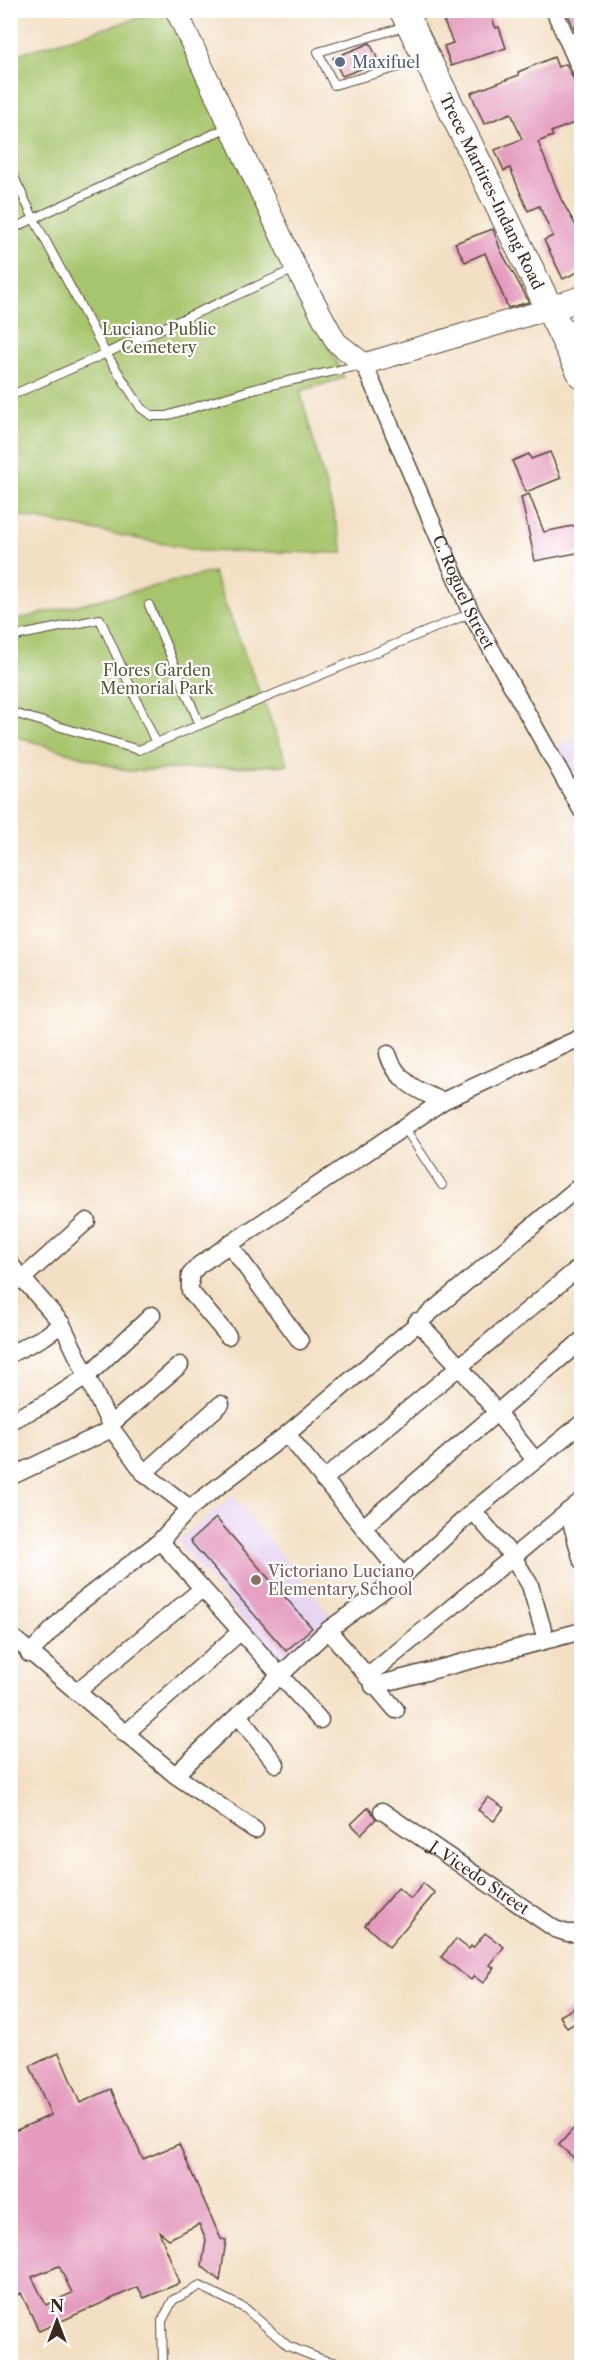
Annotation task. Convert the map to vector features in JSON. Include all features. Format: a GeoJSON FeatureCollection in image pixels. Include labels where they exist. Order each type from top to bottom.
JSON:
{"type":"FeatureCollection","features":[{"type":"Feature","properties":{"kind":"main road","name":"Trece Martires-Indang Road"},"geometry":{"type":"LineString","coordinates":[[406,18],[582,375]]}},
{"type":"Feature","properties":{"kind":"main road"},"geometry":{"type":"LineString","coordinates":[[549,309],[582,298]]}},
{"type":"Feature","properties":{"kind":"street"},"geometry":{"type":"LineString","coordinates":[[176,10],[296,268],[336,342],[364,364],[549,309]]}},
{"type":"Feature","properties":{"kind":"street"},"geometry":{"type":"LineString","coordinates":[[554,10],[582,73]]}},
{"type":"Feature","properties":{"kind":"street","name":"C. Roguel Street"},"geometry":{"type":"LineString","coordinates":[[364,364],[471,613],[582,811]]}},
{"type":"Feature","properties":{"kind":"street"},"geometry":{"type":"LineString","coordinates":[[228,1336],[190,1291],[188,1282],[190,1275],[199,1265],[443,1101],[582,1037]]}},
{"type":"Feature","properties":{"kind":"street"},"geometry":{"type":"LineString","coordinates":[[388,1054],[412,1089],[443,1101]]}},
{"type":"Feature","properties":{"kind":"street"},"geometry":{"type":"LineString","coordinates":[[29,1654],[74,1607],[160,1541],[190,1508],[287,1434],[417,1321],[582,1184]]}},
{"type":"Feature","properties":{"kind":"street"},"geometry":{"type":"LineString","coordinates":[[17,1281],[87,1221]]}},
{"type":"Feature","properties":{"kind":"street"},"geometry":{"type":"LineString","coordinates":[[229,1244],[300,1341]]}},
{"type":"Feature","properties":{"kind":"street"},"geometry":{"type":"LineString","coordinates":[[10,1264],[17,1281],[62,1324],[111,1427],[144,1473],[190,1508]]}},
{"type":"Feature","properties":{"kind":"street"},"geometry":{"type":"LineString","coordinates":[[323,1480],[582,1265]]}},
{"type":"Feature","properties":{"kind":"street"},"geometry":{"type":"LineString","coordinates":[[10,1421],[43,1405],[86,1377],[152,1316]]}},
{"type":"Feature","properties":{"kind":"street"},"geometry":{"type":"LineString","coordinates":[[417,1321],[460,1367],[535,1460]]}},
{"type":"Feature","properties":{"kind":"street"},"geometry":{"type":"LineString","coordinates":[[10,1354],[44,1337],[62,1324]]}},
{"type":"Feature","properties":{"kind":"street"},"geometry":{"type":"LineString","coordinates":[[363,1527],[582,1340]]}},
{"type":"Feature","properties":{"kind":"street"},"geometry":{"type":"LineString","coordinates":[[10,1477],[111,1427],[180,1365]]}},
{"type":"Feature","properties":{"kind":"street"},"geometry":{"type":"LineString","coordinates":[[144,1473],[221,1404]]}},
{"type":"Feature","properties":{"kind":"street"},"geometry":{"type":"LineString","coordinates":[[175,1775],[328,1630],[402,1576],[473,1511],[582,1423]]}},
{"type":"Feature","properties":{"kind":"street"},"geometry":{"type":"LineString","coordinates":[[287,1434],[402,1576]]}},
{"type":"Feature","properties":{"kind":"street"},"geometry":{"type":"LineString","coordinates":[[370,1682],[582,1500]]}},
{"type":"Feature","properties":{"kind":"street"},"geometry":{"type":"LineString","coordinates":[[473,1511],[513,1557],[530,1585],[546,1640]]}},
{"type":"Feature","properties":{"kind":"street"},"geometry":{"type":"LineString","coordinates":[[568,1511],[582,1561]]}},
{"type":"Feature","properties":{"kind":"street"},"geometry":{"type":"LineString","coordinates":[[160,1541],[279,1677],[320,1720]]}},
{"type":"Feature","properties":{"kind":"street"},"geometry":{"type":"LineString","coordinates":[[76,1692],[202,1589]]}},
{"type":"Feature","properties":{"kind":"street"},"geometry":{"type":"LineString","coordinates":[[328,1630],[396,1710]]}},
{"type":"Feature","properties":{"kind":"street"},"geometry":{"type":"LineString","coordinates":[[370,1682],[582,1631]]}},
{"type":"Feature","properties":{"kind":"street"},"geometry":{"type":"LineString","coordinates":[[125,1734],[240,1632]]}},
{"type":"Feature","properties":{"kind":"street"},"geometry":{"type":"LineString","coordinates":[[10,1635],[29,1654],[175,1775],[255,1830]]}},
{"type":"Feature","properties":{"kind":"street"},"geometry":{"type":"LineString","coordinates":[[238,1715],[276,1764]]}},
{"type":"Feature","properties":{"kind":"street","name":"J. Vicedo Street"},"geometry":{"type":"LineString","coordinates":[[382,1811],[555,1929],[567,1933],[582,1933]]}},
{"type":"Feature","properties":{"kind":"lane"},"geometry":{"type":"LineString","coordinates":[[406,18],[318,52],[334,86],[427,59]]}},
{"type":"Feature","properties":{"kind":"lane"},"geometry":{"type":"LineString","coordinates":[[10,230],[230,126]]}},
{"type":"Feature","properties":{"kind":"lane"},"geometry":{"type":"LineString","coordinates":[[10,169],[105,352],[141,408],[152,416],[158,417],[257,388],[364,364]]}},
{"type":"Feature","properties":{"kind":"lane"},"geometry":{"type":"LineString","coordinates":[[10,396],[296,268]]}},
{"type":"Feature","properties":{"kind":"lane"},"geometry":{"type":"LineString","coordinates":[[149,605],[200,725]]}},
{"type":"Feature","properties":{"kind":"lane"},"geometry":{"type":"LineString","coordinates":[[10,712],[139,750],[471,613]]}},
{"type":"Feature","properties":{"kind":"lane"},"geometry":{"type":"LineString","coordinates":[[10,637],[100,619],[156,743]]}},
{"type":"Feature","properties":{"kind":"lane"},"geometry":{"type":"LineString","coordinates":[[404,1127],[442,1185]]}},
{"type":"Feature","properties":{"kind":"lane"},"geometry":{"type":"LineString","coordinates":[[163,2367],[162,2321],[172,2300],[200,2286],[246,2309],[288,2346],[323,2360],[363,2367]]}},
{"type":"Feature","properties":{"kind":"shaded area"},"geometry":{"type":"Polygon","coordinates":[[[581,735],[581,798],[552,747],[581,735]]]}},
{"type":"Feature","properties":{"kind":"shaded area","name":"Victoriano Luciano Elementary School"},"geometry":{"type":"Polygon","coordinates":[[[233,1496],[334,1619],[279,1664],[177,1541],[233,1496]]]}},
{"type":"Feature","properties":{"kind":"green space","name":"Luciano Public Cemetery"},"geometry":{"type":"Polygon","coordinates":[[[167,11],[344,378],[300,391],[344,553],[200,551],[11,514],[10,56],[167,11]]]}},
{"type":"Feature","properties":{"kind":"green space","name":"Flores Garden Memorial Park"},"geometry":{"type":"Polygon","coordinates":[[[213,572],[288,765],[128,771],[11,735],[10,621],[213,572]]]}},
{"type":"Feature","properties":{"kind":"building"},"geometry":{"type":"Polygon","coordinates":[[[439,10],[488,10],[496,28],[499,27],[506,48],[451,66],[444,46],[453,43],[439,10]]]}},
{"type":"Feature","properties":{"kind":"building"},"geometry":{"type":"Polygon","coordinates":[[[566,10],[582,10],[582,46],[566,10]]]}},
{"type":"Feature","properties":{"kind":"building"},"geometry":{"type":"Polygon","coordinates":[[[370,43],[379,62],[342,76],[333,58],[370,43]]]}},
{"type":"Feature","properties":{"kind":"building"},"geometry":{"type":"Polygon","coordinates":[[[554,57],[558,67],[566,64],[573,78],[582,83],[582,120],[551,132],[553,136],[538,142],[561,199],[582,237],[582,270],[563,279],[544,240],[553,236],[539,206],[528,211],[510,168],[504,171],[495,150],[522,139],[511,113],[484,124],[471,93],[519,75],[518,72],[554,57]]]}},
{"type":"Feature","properties":{"kind":"building"},"geometry":{"type":"Polygon","coordinates":[[[493,229],[501,251],[529,302],[508,308],[485,253],[465,262],[455,243],[493,229]]]}},
{"type":"Feature","properties":{"kind":"building"},"geometry":{"type":"Polygon","coordinates":[[[550,452],[561,478],[526,492],[512,461],[529,454],[531,459],[550,452]]]}},
{"type":"Feature","properties":{"kind":"building"},"geometry":{"type":"Polygon","coordinates":[[[529,494],[544,532],[582,524],[582,552],[535,561],[521,497],[529,494]]]}},
{"type":"Feature","properties":{"kind":"building"},"geometry":{"type":"Polygon","coordinates":[[[216,1518],[312,1628],[286,1651],[190,1541],[216,1518]]]}},
{"type":"Feature","properties":{"kind":"building"},"geometry":{"type":"Polygon","coordinates":[[[488,1797],[504,1808],[494,1821],[478,1810],[488,1797]]]}},
{"type":"Feature","properties":{"kind":"building"},"geometry":{"type":"Polygon","coordinates":[[[369,1807],[376,1819],[361,1834],[351,1824],[369,1807]]]}},
{"type":"Feature","properties":{"kind":"building"},"geometry":{"type":"Polygon","coordinates":[[[423,1883],[435,1893],[389,1947],[365,1925],[398,1888],[411,1899],[423,1883]]]}},
{"type":"Feature","properties":{"kind":"building"},"geometry":{"type":"Polygon","coordinates":[[[485,1933],[504,1947],[490,1965],[494,1968],[483,1983],[474,1976],[471,1980],[441,1957],[456,1939],[469,1949],[471,1946],[473,1948],[485,1933]]]}},
{"type":"Feature","properties":{"kind":"building"},"geometry":{"type":"Polygon","coordinates":[[[582,2003],[582,2019],[567,2028],[560,2016],[582,2003]]]}},
{"type":"Feature","properties":{"kind":"building"},"geometry":{"type":"Polygon","coordinates":[[[59,2053],[80,2103],[111,2089],[143,2159],[179,2144],[221,2239],[226,2240],[220,2281],[202,2266],[206,2240],[199,2224],[169,2239],[159,2231],[180,2283],[144,2298],[138,2287],[39,2331],[21,2293],[10,2298],[10,2133],[51,2115],[30,2066],[59,2053]],[[59,2266],[32,2277],[46,2305],[72,2293],[59,2266]]]}},
{"type":"Feature","properties":{"kind":"building"},"geometry":{"type":"Polygon","coordinates":[[[573,2129],[582,2136],[582,2165],[559,2145],[573,2129]]]}},
{"type":"Feature","properties":{"kind":"place","name":"Maxifuel"},"geometry":{"type":"Point","coordinates":[340,62]}},
{"type":"Feature","properties":{"kind":"place","name":"Victoriano Luciano Elementary School"},"geometry":{"type":"Point","coordinates":[256,1580]}}]}
